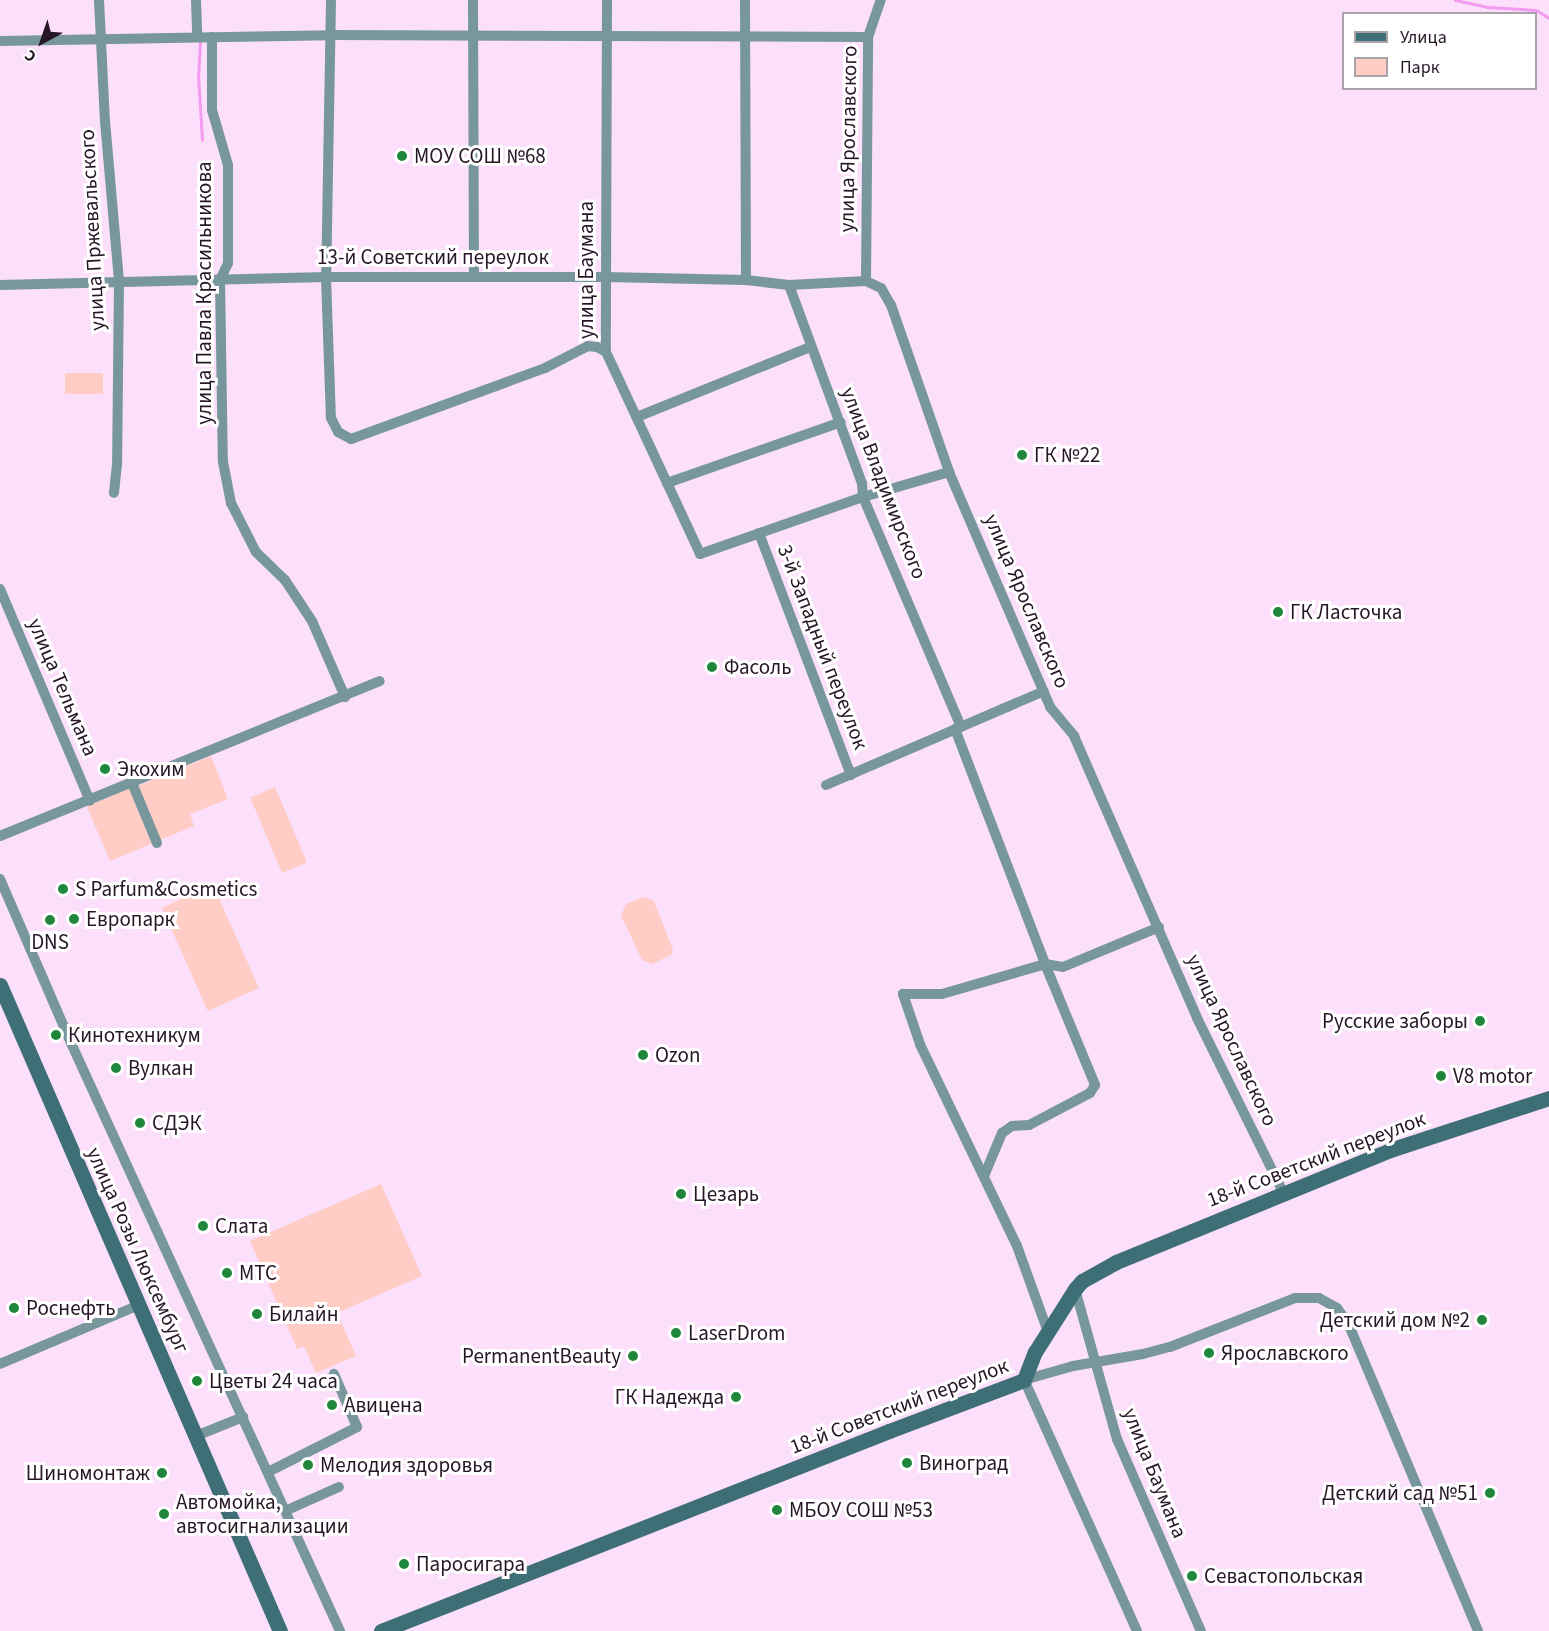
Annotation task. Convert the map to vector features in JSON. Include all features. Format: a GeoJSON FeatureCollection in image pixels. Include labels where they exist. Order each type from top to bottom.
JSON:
{"type":"FeatureCollection","features":[{"type":"Feature","properties":{"kind":"street","name":"улица Пржевальского"},"geometry":{"type":"LineString","coordinates":[[99,0],[119,280],[117,464],[114,493]]}},
{"type":"Feature","properties":{"kind":"street"},"geometry":{"type":"LineString","coordinates":[[196,0],[197,37]]}},
{"type":"Feature","properties":{"kind":"street"},"geometry":{"type":"LineString","coordinates":[[331,0],[326,277],[331,418],[338,432],[351,439],[545,368],[588,346],[597,347],[606,352]]}},
{"type":"Feature","properties":{"kind":"street"},"geometry":{"type":"LineString","coordinates":[[473,0],[474,276]]}},
{"type":"Feature","properties":{"kind":"street","name":"улица Баумана"},"geometry":{"type":"LineString","coordinates":[[606,0],[606,352],[700,554],[759,533]]}},
{"type":"Feature","properties":{"kind":"street"},"geometry":{"type":"LineString","coordinates":[[745,0],[746,280]]}},
{"type":"Feature","properties":{"kind":"street","name":"улица Ярославского"},"geometry":{"type":"LineString","coordinates":[[881,0],[868,38],[866,281],[881,288],[891,305],[949,472],[1050,707],[1074,736],[1197,1018],[1283,1192]]}},
{"type":"Feature","properties":{"kind":"street"},"geometry":{"type":"LineString","coordinates":[[0,41],[101,41],[331,35],[745,35],[868,38]]}},
{"type":"Feature","properties":{"kind":"street","name":"улица Павла Красильникова"},"geometry":{"type":"LineString","coordinates":[[212,37],[212,110],[228,165],[228,263],[220,280],[223,462],[231,503],[256,552],[285,580],[312,621],[345,697]]}},
{"type":"Feature","properties":{"kind":"street","name":"13-й Советский переулок"},"geometry":{"type":"LineString","coordinates":[[0,285],[119,280],[474,276],[746,280],[789,285],[866,281]]}},
{"type":"Feature","properties":{"kind":"street","name":"улица Владимирского"},"geometry":{"type":"LineString","coordinates":[[789,285],[810,347],[841,422],[862,483],[863,498],[958,728],[1045,964],[1095,1085],[1090,1093],[1070,1104],[1029,1125],[1012,1126],[1002,1133],[984,1176]]}},
{"type":"Feature","properties":{"kind":"street"},"geometry":{"type":"LineString","coordinates":[[637,417],[810,347]]}},
{"type":"Feature","properties":{"kind":"street"},"geometry":{"type":"LineString","coordinates":[[667,483],[841,422]]}},
{"type":"Feature","properties":{"kind":"street"},"geometry":{"type":"LineString","coordinates":[[759,533],[949,472]]}},
{"type":"Feature","properties":{"kind":"street","name":"3-й Западный переулок"},"geometry":{"type":"LineString","coordinates":[[759,533],[851,775]]}},
{"type":"Feature","properties":{"kind":"street","name":"улица Тельмана"},"geometry":{"type":"LineString","coordinates":[[0,589],[90,801]]}},
{"type":"Feature","properties":{"kind":"street"},"geometry":{"type":"LineString","coordinates":[[0,836],[380,681]]}},
{"type":"Feature","properties":{"kind":"street"},"geometry":{"type":"LineString","coordinates":[[826,785],[1044,691]]}},
{"type":"Feature","properties":{"kind":"street"},"geometry":{"type":"LineString","coordinates":[[132,783],[157,843]]}},
{"type":"Feature","properties":{"kind":"street","name":"улица Розы Люксембург"},"geometry":{"type":"LineString","coordinates":[[0,879],[71,1043],[340,1631]]}},
{"type":"Feature","properties":{"kind":"street"},"geometry":{"type":"LineString","coordinates":[[1048,1332],[1034,1287],[984,1176],[920,1044],[903,994],[942,994],[1045,964],[1063,967],[1159,927]]}},
{"type":"Feature","properties":{"kind":"street","name":"улица Розы Люксембург"},"geometry":{"type":"LineString","coordinates":[[0,985],[280,1631]]}},
{"type":"Feature","properties":{"kind":"street","name":"18-й Советский переулок"},"geometry":{"type":"LineString","coordinates":[[381,1631],[1024,1380],[1035,1352],[1082,1281],[1128,1256],[1390,1150],[1549,1098]]}},
{"type":"Feature","properties":{"kind":"street","name":"улица Баумана"},"geometry":{"type":"LineString","coordinates":[[1076,1289],[1117,1439],[1202,1631]]}},
{"type":"Feature","properties":{"kind":"street"},"geometry":{"type":"LineString","coordinates":[[1137,1631],[1024,1380],[1170,1347],[1295,1298],[1319,1298],[1337,1308],[1348,1323],[1478,1631]]}},
{"type":"Feature","properties":{"kind":"street"},"geometry":{"type":"LineString","coordinates":[[0,1364],[139,1305]]}},
{"type":"Feature","properties":{"kind":"street"},"geometry":{"type":"LineString","coordinates":[[268,1472],[357,1426],[334,1374]]}},
{"type":"Feature","properties":{"kind":"street"},"geometry":{"type":"LineString","coordinates":[[196,1436],[243,1417]]}},
{"type":"Feature","properties":{"kind":"street"},"geometry":{"type":"LineString","coordinates":[[285,1511],[339,1487]]}},
{"type":"Feature","properties":{"kind":"green space"},"geometry":{"type":"Polygon","coordinates":[[[65,373],[103,373],[103,394],[65,394],[65,373]]]}},
{"type":"Feature","properties":{"kind":"green space"},"geometry":{"type":"Polygon","coordinates":[[[211,756],[228,799],[190,814],[194,826],[160,840],[138,786],[211,756]]]}},
{"type":"Feature","properties":{"kind":"green space"},"geometry":{"type":"Polygon","coordinates":[[[275,787],[307,862],[282,873],[250,798],[275,787]]]}},
{"type":"Feature","properties":{"kind":"green space"},"geometry":{"type":"Polygon","coordinates":[[[129,788],[152,843],[110,861],[87,806],[129,788]]]}},
{"type":"Feature","properties":{"kind":"green space"},"geometry":{"type":"Polygon","coordinates":[[[213,885],[259,988],[208,1011],[162,908],[213,885]]]}},
{"type":"Feature","properties":{"kind":"green space"},"geometry":{"type":"Polygon","coordinates":[[[643,897],[654,901],[673,950],[671,955],[652,964],[642,960],[621,915],[626,904],[643,897]]]}},
{"type":"Feature","properties":{"kind":"green space"},"geometry":{"type":"Polygon","coordinates":[[[381,1184],[422,1276],[337,1313],[356,1356],[316,1373],[304,1346],[297,1349],[250,1241],[381,1184]]]}},
{"type":"Feature","properties":{"kind":"waterway"},"geometry":{"type":"LineString","coordinates":[[1455,0],[1487,7],[1536,10],[1549,18]]}},
{"type":"Feature","properties":{"kind":"waterway"},"geometry":{"type":"LineString","coordinates":[[200,41],[198,75],[202,140]]}},
{"type":"Feature","properties":{"kind":"place","name":"МОУ СОШ №68"},"geometry":{"type":"Point","coordinates":[402,156]}},
{"type":"Feature","properties":{"kind":"place","name":"ГК №22"},"geometry":{"type":"Point","coordinates":[1022,455]}},
{"type":"Feature","properties":{"kind":"place","name":"ГК Ласточка"},"geometry":{"type":"Point","coordinates":[1278,612]}},
{"type":"Feature","properties":{"kind":"place","name":"Фасоль"},"geometry":{"type":"Point","coordinates":[712,667]}},
{"type":"Feature","properties":{"kind":"place","name":"Экохим"},"geometry":{"type":"Point","coordinates":[105,769]}},
{"type":"Feature","properties":{"kind":"place","name":"S Parfum&Cosmetics"},"geometry":{"type":"Point","coordinates":[63,889]}},
{"type":"Feature","properties":{"kind":"place","name":"Европарк"},"geometry":{"type":"Point","coordinates":[74,919]}},
{"type":"Feature","properties":{"kind":"place","name":"DNS"},"geometry":{"type":"Point","coordinates":[50,920]}},
{"type":"Feature","properties":{"kind":"place","name":"Русские заборы"},"geometry":{"type":"Point","coordinates":[1480,1021]}},
{"type":"Feature","properties":{"kind":"place","name":"Кинотехникум"},"geometry":{"type":"Point","coordinates":[56,1035]}},
{"type":"Feature","properties":{"kind":"place","name":"Ozon"},"geometry":{"type":"Point","coordinates":[643,1055]}},
{"type":"Feature","properties":{"kind":"place","name":"Вулкан"},"geometry":{"type":"Point","coordinates":[116,1068]}},
{"type":"Feature","properties":{"kind":"place","name":"V8 motor"},"geometry":{"type":"Point","coordinates":[1441,1076]}},
{"type":"Feature","properties":{"kind":"place","name":"СДЭК"},"geometry":{"type":"Point","coordinates":[140,1123]}},
{"type":"Feature","properties":{"kind":"place","name":"Цезарь"},"geometry":{"type":"Point","coordinates":[681,1194]}},
{"type":"Feature","properties":{"kind":"place","name":"Слата"},"geometry":{"type":"Point","coordinates":[203,1226]}},
{"type":"Feature","properties":{"kind":"place","name":"МТС"},"geometry":{"type":"Point","coordinates":[227,1273]}},
{"type":"Feature","properties":{"kind":"place","name":"Роснефть"},"geometry":{"type":"Point","coordinates":[14,1308]}},
{"type":"Feature","properties":{"kind":"place","name":"Билайн"},"geometry":{"type":"Point","coordinates":[257,1314]}},
{"type":"Feature","properties":{"kind":"place","name":"Детский дом №2"},"geometry":{"type":"Point","coordinates":[1482,1320]}},
{"type":"Feature","properties":{"kind":"place","name":"LaseгDrom"},"geometry":{"type":"Point","coordinates":[676,1333]}},
{"type":"Feature","properties":{"kind":"place","name":"Ярославского"},"geometry":{"type":"Point","coordinates":[1209,1353]}},
{"type":"Feature","properties":{"kind":"place","name":"PermanentBeauty"},"geometry":{"type":"Point","coordinates":[633,1356]}},
{"type":"Feature","properties":{"kind":"place","name":"Цветы 24 часа"},"geometry":{"type":"Point","coordinates":[197,1381]}},
{"type":"Feature","properties":{"kind":"place","name":"ГК Надежда"},"geometry":{"type":"Point","coordinates":[736,1397]}},
{"type":"Feature","properties":{"kind":"place","name":"Авицена"},"geometry":{"type":"Point","coordinates":[332,1405]}},
{"type":"Feature","properties":{"kind":"place","name":"Виноград"},"geometry":{"type":"Point","coordinates":[907,1463]}},
{"type":"Feature","properties":{"kind":"place","name":"Мелодия здоровья"},"geometry":{"type":"Point","coordinates":[308,1465]}},
{"type":"Feature","properties":{"kind":"place","name":"Шиномонтаж"},"geometry":{"type":"Point","coordinates":[162,1473]}},
{"type":"Feature","properties":{"kind":"place","name":"Детский сад №51"},"geometry":{"type":"Point","coordinates":[1490,1493]}},
{"type":"Feature","properties":{"kind":"place","name":"МБОУ СОШ №53"},"geometry":{"type":"Point","coordinates":[777,1510]}},
{"type":"Feature","properties":{"kind":"place","name":"Автомойка, автосигнализации"},"geometry":{"type":"Point","coordinates":[164,1514]}},
{"type":"Feature","properties":{"kind":"place","name":"Паросигара"},"geometry":{"type":"Point","coordinates":[404,1564]}},
{"type":"Feature","properties":{"kind":"place","name":"Севастопольская"},"geometry":{"type":"Point","coordinates":[1192,1576]}}]}
